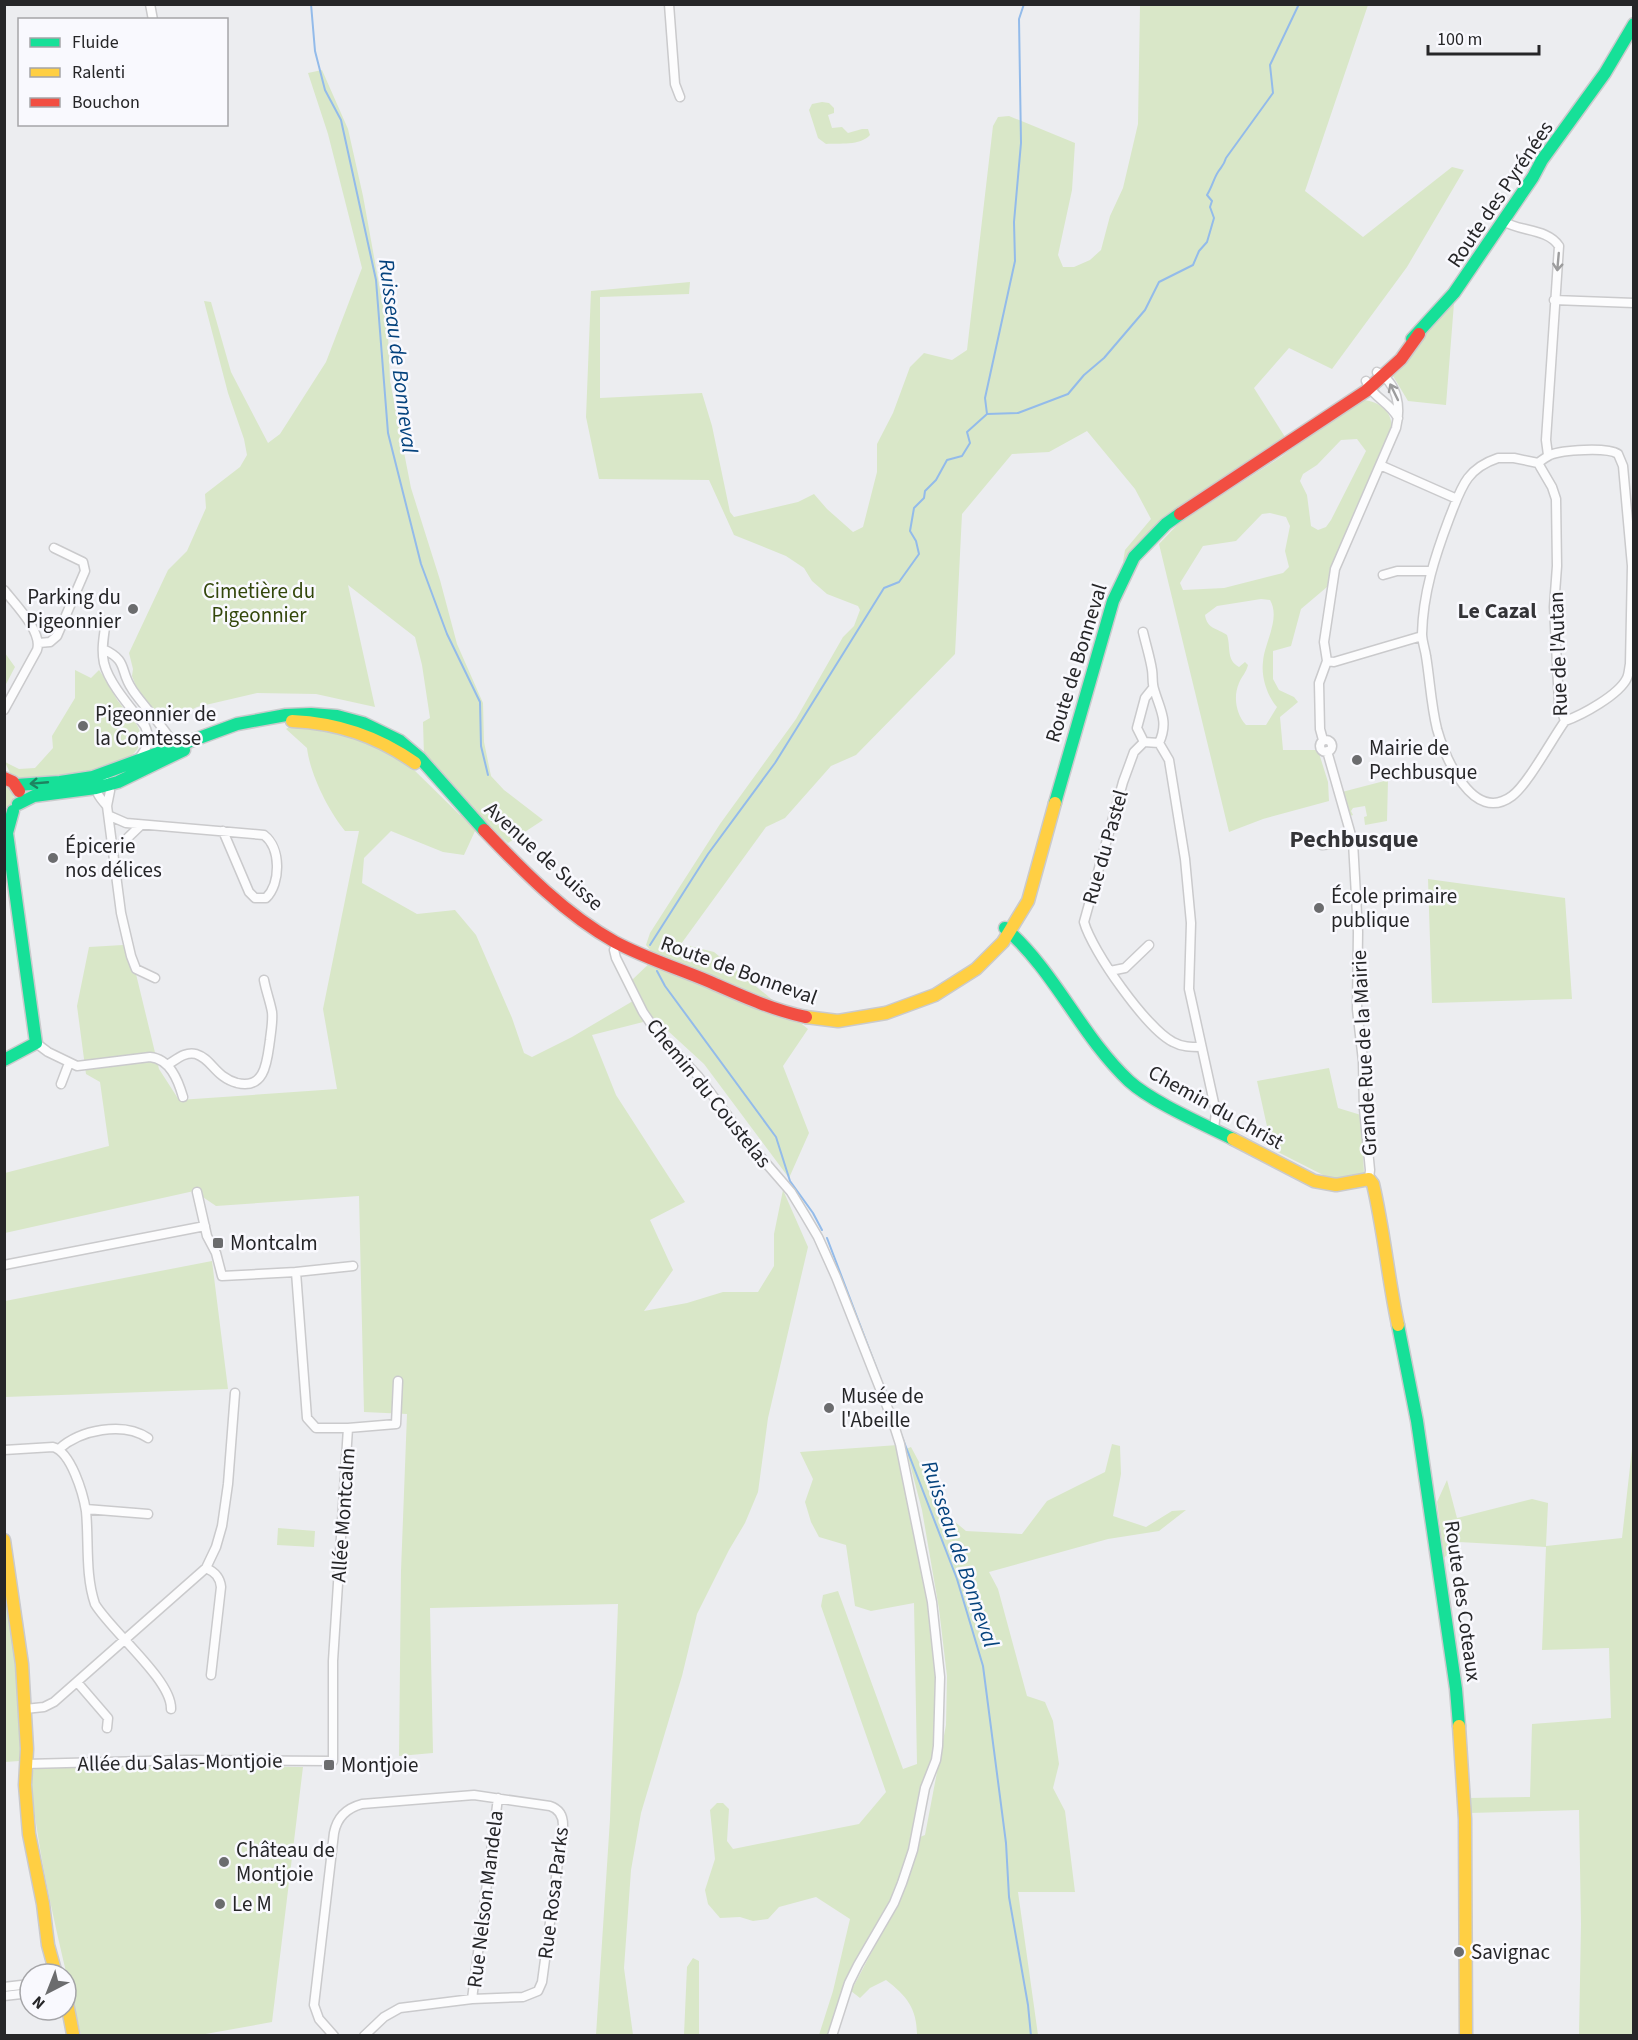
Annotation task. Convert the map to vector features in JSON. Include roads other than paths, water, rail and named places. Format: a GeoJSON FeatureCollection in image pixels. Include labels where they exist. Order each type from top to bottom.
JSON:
{"type":"FeatureCollection","features":[{"type":"Feature","properties":{"kind":"street"},"geometry":{"type":"LineString","coordinates":[[669,4],[675,84],[680,97]]}},
{"type":"Feature","properties":{"kind":"street","name":"Route des Pyrénées"},"geometry":{"type":"LineString","coordinates":[[1372,383],[1471,275],[1505,222],[1552,157],[1634,24]]}},
{"type":"Feature","properties":{"kind":"street"},"geometry":{"type":"LineString","coordinates":[[1505,222],[1514,227],[1546,235],[1555,240],[1559,246],[1546,440],[1548,455]]}},
{"type":"Feature","properties":{"kind":"street"},"geometry":{"type":"LineString","coordinates":[[1554,300],[1634,303]]}},
{"type":"Feature","properties":{"kind":"street"},"geometry":{"type":"LineString","coordinates":[[1372,383],[1390,384],[1397,398],[1399,418]]}},
{"type":"Feature","properties":{"kind":"street"},"geometry":{"type":"LineString","coordinates":[[1372,383],[1399,418]]}},
{"type":"Feature","properties":{"kind":"street","name":"Route de Bonneval"},"geometry":{"type":"LineString","coordinates":[[617,943],[765,1005],[819,1020],[852,1021],[895,1011],[952,985],[1008,930],[1044,840],[1102,634],[1123,578],[1134,557],[1166,524],[1328,417],[1372,383]]}},
{"type":"Feature","properties":{"kind":"street","name":"Grande Rue de la Mairie"},"geometry":{"type":"LineString","coordinates":[[1368,1179],[1370,1170],[1357,1009],[1358,932],[1353,843],[1327,751],[1332,747],[1331,743],[1329,740],[1323,740],[1320,729],[1319,683],[1327,661],[1324,642],[1335,569],[1399,418]]}},
{"type":"Feature","properties":{"kind":"street"},"geometry":{"type":"LineString","coordinates":[[1538,463],[1548,455],[1558,453],[1606,450],[1612,451],[1621,459],[1632,566],[1630,680],[1586,713],[1565,721]]}},
{"type":"Feature","properties":{"kind":"street","name":"Rue de l'Autan"},"geometry":{"type":"LineString","coordinates":[[1498,458],[1538,463],[1556,499],[1557,566],[1554,607],[1559,703],[1565,721],[1522,786],[1512,796],[1494,802],[1483,801],[1473,796],[1464,786],[1437,730],[1422,636],[1430,571],[1457,499],[1469,475],[1482,463],[1498,458]]}},
{"type":"Feature","properties":{"kind":"street"},"geometry":{"type":"LineString","coordinates":[[1380,465],[1457,499]]}},
{"type":"Feature","properties":{"kind":"street"},"geometry":{"type":"LineString","coordinates":[[39,643],[50,642],[57,636],[85,571],[83,562],[54,549]]}},
{"type":"Feature","properties":{"kind":"street"},"geometry":{"type":"LineString","coordinates":[[1383,575],[1397,571],[1430,571]]}},
{"type":"Feature","properties":{"kind":"street"},"geometry":{"type":"LineString","coordinates":[[4,590],[37,634],[39,643],[38,650],[4,710]]}},
{"type":"Feature","properties":{"kind":"street"},"geometry":{"type":"LineString","coordinates":[[106,621],[103,649],[106,672],[145,726],[149,736],[148,744],[136,762]]}},
{"type":"Feature","properties":{"kind":"street"},"geometry":{"type":"LineString","coordinates":[[1143,632],[1154,688],[1164,722],[1164,733],[1159,744]]}},
{"type":"Feature","properties":{"kind":"street"},"geometry":{"type":"LineString","coordinates":[[1327,661],[1334,662],[1422,636]]}},
{"type":"Feature","properties":{"kind":"street"},"geometry":{"type":"LineString","coordinates":[[103,649],[116,655],[122,664],[131,689],[176,750]]}},
{"type":"Feature","properties":{"kind":"street"},"geometry":{"type":"LineString","coordinates":[[1154,688],[1146,698],[1137,728],[1144,742],[1159,744]]}},
{"type":"Feature","properties":{"kind":"street","name":"Avenue de Suisse"},"geometry":{"type":"LineString","coordinates":[[9,779],[76,780],[101,783],[136,762],[249,727],[290,721],[328,723],[353,729],[380,740],[405,755],[449,793],[521,868],[585,922],[617,943]]}},
{"type":"Feature","properties":{"kind":"street"},"geometry":{"type":"LineString","coordinates":[[148,744],[160,743],[164,740],[164,731]]}},
{"type":"Feature","properties":{"kind":"street","name":"Rue du Pastel"},"geometry":{"type":"LineString","coordinates":[[1144,742],[1134,752],[1123,782],[1084,918],[1086,930],[1110,971],[1156,1029],[1167,1038],[1186,1047],[1201,1047]]}},
{"type":"Feature","properties":{"kind":"street"},"geometry":{"type":"LineString","coordinates":[[1159,744],[1169,760],[1185,859],[1191,923],[1189,989],[1216,1112],[1214,1129]]}},
{"type":"Feature","properties":{"kind":"street","name":"Avenue de Suisse"},"geometry":{"type":"LineString","coordinates":[[12,810],[34,796],[129,777],[176,750]]}},
{"type":"Feature","properties":{"kind":"street"},"geometry":{"type":"LineString","coordinates":[[9,779],[20,792],[6,831],[36,1043],[69,1063],[80,1066],[150,1058],[161,1060],[177,1078],[183,1097]]}},
{"type":"Feature","properties":{"kind":"street"},"geometry":{"type":"LineString","coordinates":[[101,783],[101,799],[107,806],[110,816],[122,913],[131,956],[136,969],[155,978]]}},
{"type":"Feature","properties":{"kind":"street"},"geometry":{"type":"LineString","coordinates":[[110,816],[126,823],[141,825],[260,833],[271,841],[278,862],[272,891],[266,898],[259,900],[249,892],[223,831]]}},
{"type":"Feature","properties":{"kind":"street"},"geometry":{"type":"LineString","coordinates":[[114,851],[141,825]]}},
{"type":"Feature","properties":{"kind":"street"},"geometry":{"type":"LineString","coordinates":[[1322,845],[1353,843]]}},
{"type":"Feature","properties":{"kind":"street","name":"Chemin du Christ"},"geometry":{"type":"LineString","coordinates":[[1008,930],[1038,963],[1102,1051],[1120,1072],[1141,1090],[1299,1174],[1323,1184],[1343,1185],[1368,1179]]}},
{"type":"Feature","properties":{"kind":"street","name":"Chemin du Coustelas"},"geometry":{"type":"LineString","coordinates":[[617,943],[614,950],[616,958],[651,1024],[698,1076],[746,1140],[790,1192],[818,1237],[892,1419],[900,1444],[930,1586],[940,1677],[936,1760],[925,1788],[913,1850],[894,1903],[849,1983],[832,2036]]}},
{"type":"Feature","properties":{"kind":"street"},"geometry":{"type":"LineString","coordinates":[[1110,971],[1125,968],[1149,945]]}},
{"type":"Feature","properties":{"kind":"street"},"geometry":{"type":"LineString","coordinates":[[167,1065],[185,1054],[195,1054],[225,1079],[245,1084],[258,1079],[267,1064],[272,1022],[272,1011],[264,981]]}},
{"type":"Feature","properties":{"kind":"street"},"geometry":{"type":"LineString","coordinates":[[4,1060],[36,1043]]}},
{"type":"Feature","properties":{"kind":"street"},"geometry":{"type":"LineString","coordinates":[[61,1084],[69,1063]]}},
{"type":"Feature","properties":{"kind":"street"},"geometry":{"type":"LineString","coordinates":[[1200,1122],[1211,1109],[1212,1102]]}},
{"type":"Feature","properties":{"kind":"street","name":"Route des Coteaux"},"geometry":{"type":"LineString","coordinates":[[1368,1179],[1373,1184],[1380,1212],[1390,1287],[1417,1421],[1456,1689],[1465,1820],[1466,2036]]}},
{"type":"Feature","properties":{"kind":"street"},"geometry":{"type":"LineString","coordinates":[[197,1192],[205,1226],[222,1276],[353,1266]]}},
{"type":"Feature","properties":{"kind":"street"},"geometry":{"type":"LineString","coordinates":[[4,1265],[205,1226]]}},
{"type":"Feature","properties":{"kind":"street","name":"Allée Montcalm"},"geometry":{"type":"LineString","coordinates":[[296,1272],[307,1418],[316,1428],[348,1428],[333,1661],[333,1761]]}},
{"type":"Feature","properties":{"kind":"street"},"geometry":{"type":"LineString","coordinates":[[348,1428],[396,1424],[398,1381]]}},
{"type":"Feature","properties":{"kind":"street"},"geometry":{"type":"LineString","coordinates":[[25,1709],[51,1704],[206,1568],[216,1547],[222,1526],[228,1484],[235,1393]]}},
{"type":"Feature","properties":{"kind":"street"},"geometry":{"type":"LineString","coordinates":[[59,1449],[78,1436],[106,1430],[132,1431],[148,1438]]}},
{"type":"Feature","properties":{"kind":"street"},"geometry":{"type":"LineString","coordinates":[[4,1450],[47,1447],[59,1449],[70,1463],[86,1509],[93,1597],[99,1610],[169,1694],[171,1709]]}},
{"type":"Feature","properties":{"kind":"street"},"geometry":{"type":"LineString","coordinates":[[86,1509],[148,1514]]}},
{"type":"Feature","properties":{"kind":"street"},"geometry":{"type":"LineString","coordinates":[[4,1540],[17,1621],[25,1709],[26,1764],[22,1773],[21,1785],[53,1962]]}},
{"type":"Feature","properties":{"kind":"street"},"geometry":{"type":"LineString","coordinates":[[206,1568],[216,1574],[221,1587],[211,1675]]}},
{"type":"Feature","properties":{"kind":"street"},"geometry":{"type":"LineString","coordinates":[[77,1682],[108,1718],[107,1728]]}},
{"type":"Feature","properties":{"kind":"street","name":"Allée du Salas-Montjoie"},"geometry":{"type":"LineString","coordinates":[[26,1764],[186,1760],[333,1761]]}},
{"type":"Feature","properties":{"kind":"street","name":"Rue Rosa Parks"},"geometry":{"type":"LineString","coordinates":[[334,2036],[317,2016],[314,2005],[334,1833],[341,1816],[352,1808],[368,1804],[474,1795],[550,1806],[560,1813],[563,1826],[554,1902],[542,1982],[538,1991],[524,1997],[472,1999],[400,2008],[384,2017],[364,2036]]}},
{"type":"Feature","properties":{"kind":"street","name":"Rue Nelson Mandela"},"geometry":{"type":"LineString","coordinates":[[472,1999],[498,1798]]}},
{"type":"Feature","properties":{"kind":"street"},"geometry":{"type":"LineString","coordinates":[[47,1936],[57,1962]]}},
{"type":"Feature","properties":{"kind":"waterway","name":"Ruisseau de Bonneval"},"geometry":{"type":"LineString","coordinates":[[311,4],[315,51],[325,90],[341,120],[376,280],[388,433],[421,564],[447,634],[480,702],[481,746],[488,775]]}},
{"type":"Feature","properties":{"kind":"waterway"},"geometry":{"type":"LineString","coordinates":[[987,414],[985,398],[1015,261],[1014,222],[1021,143],[1019,19],[1024,4]]}},
{"type":"Feature","properties":{"kind":"waterway"},"geometry":{"type":"LineString","coordinates":[[650,945],[708,854],[775,763],[884,588],[899,582],[919,554],[916,541],[910,531],[914,508],[924,498],[925,491],[936,480],[947,460],[962,456],[970,443],[967,432],[987,414],[1018,413],[1068,394],[1084,375],[1104,358],[1145,310],[1159,282],[1193,265],[1199,251],[1207,242],[1214,218],[1210,207],[1212,201],[1207,195],[1226,158],[1273,93],[1270,65],[1299,4]]}},
{"type":"Feature","properties":{"kind":"waterway","name":"Ruisseau de Bonneval"},"geometry":{"type":"LineString","coordinates":[[657,971],[665,986],[776,1137],[790,1181],[822,1230]]}},
{"type":"Feature","properties":{"kind":"waterway","name":"Ruisseau de Bonneval"},"geometry":{"type":"LineString","coordinates":[[827,1238],[890,1404]]}},
{"type":"Feature","properties":{"kind":"waterway","name":"Ruisseau de Bonneval"},"geometry":{"type":"LineString","coordinates":[[899,1429],[957,1579],[983,1666],[1006,1843],[1009,1897],[1028,2005],[1031,2036]]}},
{"type":"Feature","properties":{"kind":"place","name":"Parking du Pigeonnier"},"geometry":{"type":"Point","coordinates":[133,609]}},
{"type":"Feature","properties":{"kind":"place","name":"Pigeonnier de la Comtesse"},"geometry":{"type":"Point","coordinates":[83,726]}},
{"type":"Feature","properties":{"kind":"place","name":"Mairie de Pechbusque"},"geometry":{"type":"Point","coordinates":[1357,760]}},
{"type":"Feature","properties":{"kind":"place","name":"Épicerie nos délices"},"geometry":{"type":"Point","coordinates":[53,858]}},
{"type":"Feature","properties":{"kind":"place","name":"École primaire publique"},"geometry":{"type":"Point","coordinates":[1319,908]}},
{"type":"Feature","properties":{"kind":"place","name":"Montcalm"},"geometry":{"type":"Point","coordinates":[218,1243]}},
{"type":"Feature","properties":{"kind":"place","name":"Musée de l'Abeille"},"geometry":{"type":"Point","coordinates":[829,1408]}},
{"type":"Feature","properties":{"kind":"place","name":"Montjoie"},"geometry":{"type":"Point","coordinates":[329,1765]}},
{"type":"Feature","properties":{"kind":"place","name":"Château de Montjoie"},"geometry":{"type":"Point","coordinates":[224,1862]}},
{"type":"Feature","properties":{"kind":"place","name":"Le M"},"geometry":{"type":"Point","coordinates":[220,1904]}},
{"type":"Feature","properties":{"kind":"place","name":"Savignac"},"geometry":{"type":"Point","coordinates":[1459,1952]}},
{"type":"Feature","properties":{"kind":"district","name":"Le Cazal"},"geometry":{"type":"Point","coordinates":[1497,611]}},
{"type":"Feature","properties":{"kind":"district","name":"Pechbusque"},"geometry":{"type":"Point","coordinates":[1354,839]}},
{"type":"Feature","properties":{"kind":"park label","name":"Cimetière du Pigeonnier"},"geometry":{"type":"Point","coordinates":[259,603]}}]}
